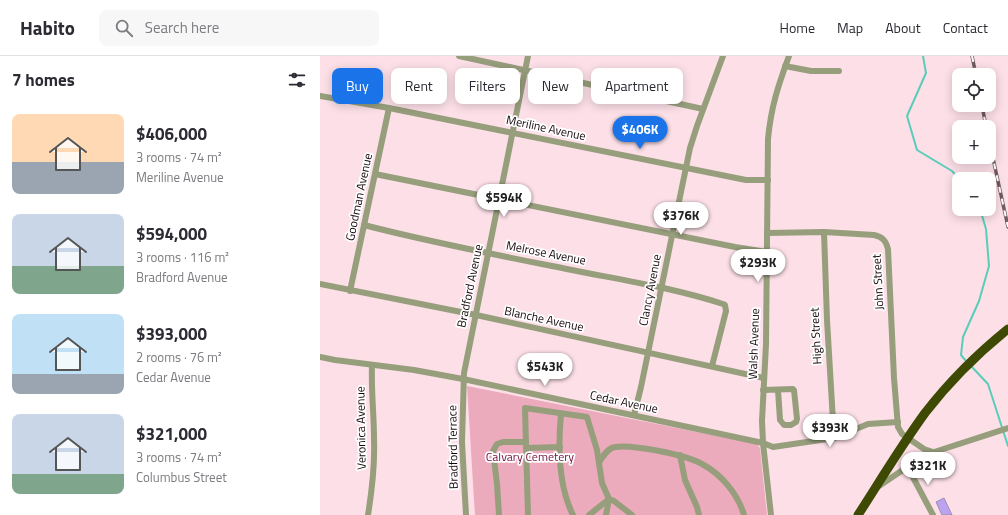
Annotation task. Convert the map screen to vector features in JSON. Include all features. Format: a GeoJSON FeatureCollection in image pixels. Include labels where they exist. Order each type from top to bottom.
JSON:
{"type":"FeatureCollection","features":[{"type":"Feature","properties":{"kind":"highway"},"geometry":{"type":"LineString","coordinates":[[860,514],[874,489],[926,413],[952,381],[972,360],[1008,329]]}},
{"type":"Feature","properties":{"kind":"street"},"geometry":{"type":"LineString","coordinates":[[459,56],[703,109]]}},
{"type":"Feature","properties":{"kind":"street","name":"Bradford Avenue"},"geometry":{"type":"LineString","coordinates":[[463,379],[528,56]]}},
{"type":"Feature","properties":{"kind":"street","name":"Clancy Avenue"},"geometry":{"type":"LineString","coordinates":[[634,415],[686,168],[697,126],[723,56]]}},
{"type":"Feature","properties":{"kind":"street","name":"Walsh Avenue"},"geometry":{"type":"LineString","coordinates":[[771,515],[762,421],[766,344],[770,116],[775,93],[788,56]]}},
{"type":"Feature","properties":{"kind":"street"},"geometry":{"type":"LineString","coordinates":[[785,66],[811,71],[839,71]]}},
{"type":"Feature","properties":{"kind":"street","name":"Meriline Avenue"},"geometry":{"type":"LineString","coordinates":[[320,96],[390,108],[746,180],[768,180]]}},
{"type":"Feature","properties":{"kind":"street","name":"Goodman Avenue"},"geometry":{"type":"LineString","coordinates":[[350,291],[390,108]]}},
{"type":"Feature","properties":{"kind":"street"},"geometry":{"type":"LineString","coordinates":[[375,174],[735,247],[767,252]]}},
{"type":"Feature","properties":{"kind":"street","name":"Melrose Avenue"},"geometry":{"type":"LineString","coordinates":[[364,225],[415,238],[661,288],[723,304],[725,305],[726,311],[712,366]]}},
{"type":"Feature","properties":{"kind":"street","name":"John Street"},"geometry":{"type":"LineString","coordinates":[[767,233],[824,232],[874,235],[880,236],[886,242],[888,249],[898,422],[900,431],[908,438]]}},
{"type":"Feature","properties":{"kind":"street","name":"High Street"},"geometry":{"type":"LineString","coordinates":[[824,232],[826,320],[834,438]]}},
{"type":"Feature","properties":{"kind":"street","name":"Blanche Avenue"},"geometry":{"type":"LineString","coordinates":[[320,284],[476,315],[764,378]]}},
{"type":"Feature","properties":{"kind":"street","name":"Cedar Avenue"},"geometry":{"type":"LineString","coordinates":[[320,357],[414,370],[463,379],[763,443],[773,447],[834,438],[868,424],[898,422]]}},
{"type":"Feature","properties":{"kind":"street","name":"Veronica Avenue"},"geometry":{"type":"LineString","coordinates":[[368,515],[373,468],[374,438],[371,380],[372,365]]}},
{"type":"Feature","properties":{"kind":"street","name":"Bradford Terrace"},"geometry":{"type":"LineString","coordinates":[[463,379],[462,442],[466,515]]}},
{"type":"Feature","properties":{"kind":"street"},"geometry":{"type":"LineString","coordinates":[[763,390],[778,390],[794,390],[797,419],[796,422],[792,424],[784,425],[781,421],[778,390]]}},
{"type":"Feature","properties":{"kind":"street"},"geometry":{"type":"LineString","coordinates":[[528,515],[525,408],[587,417],[600,461],[602,483],[609,499],[606,515]]}},
{"type":"Feature","properties":{"kind":"street"},"geometry":{"type":"LineString","coordinates":[[561,414],[559,435],[562,478],[565,497],[573,515]]}},
{"type":"Feature","properties":{"kind":"street"},"geometry":{"type":"LineString","coordinates":[[874,489],[908,466],[933,452],[1008,428]]}},
{"type":"Feature","properties":{"kind":"street"},"geometry":{"type":"LineString","coordinates":[[908,438],[924,449],[933,452]]}},
{"type":"Feature","properties":{"kind":"street"},"geometry":{"type":"LineString","coordinates":[[499,515],[493,451],[497,444],[504,442],[560,447]]}},
{"type":"Feature","properties":{"kind":"street"},"geometry":{"type":"LineString","coordinates":[[600,461],[607,451],[615,447],[642,448],[680,456],[703,464],[719,476],[738,498],[744,515]]}},
{"type":"Feature","properties":{"kind":"street"},"geometry":{"type":"LineString","coordinates":[[680,456],[685,480],[699,515]]}},
{"type":"Feature","properties":{"kind":"street"},"geometry":{"type":"LineString","coordinates":[[908,466],[933,515]]}},
{"type":"Feature","properties":{"kind":"street"},"geometry":{"type":"LineString","coordinates":[[589,515],[609,499]]}},
{"type":"Feature","properties":{"kind":"street"},"geometry":{"type":"LineString","coordinates":[[609,499],[614,501],[632,515]]}},
{"type":"Feature","properties":{"kind":"green space","name":"Calvary Cemetery"},"geometry":{"type":"Polygon","coordinates":[[[467,386],[757,444],[760,448],[767,515],[475,515],[467,386]]]}},
{"type":"Feature","properties":{"kind":"building"},"geometry":{"type":"Polygon","coordinates":[[[944,498],[952,515],[942,515],[936,502],[944,498]]]}},
{"type":"Feature","properties":{"kind":"waterway"},"geometry":{"type":"LineString","coordinates":[[923,56],[926,73],[907,116],[917,150],[953,172]]}},
{"type":"Feature","properties":{"kind":"waterway"},"geometry":{"type":"LineString","coordinates":[[966,361],[961,355],[963,337],[979,301],[989,266],[986,229],[982,216]]}},
{"type":"Feature","properties":{"kind":"waterway"},"geometry":{"type":"LineString","coordinates":[[971,366],[988,384],[1008,446]]}},
{"type":"Feature","properties":{"kind":"railway"},"geometry":{"type":"LineString","coordinates":[[972,56],[975,68]]}},
{"type":"Feature","properties":{"kind":"railway"},"geometry":{"type":"LineString","coordinates":[[983,112],[985,120]]}},
{"type":"Feature","properties":{"kind":"railway"},"geometry":{"type":"LineString","coordinates":[[994,164],[1008,227]]}}]}
